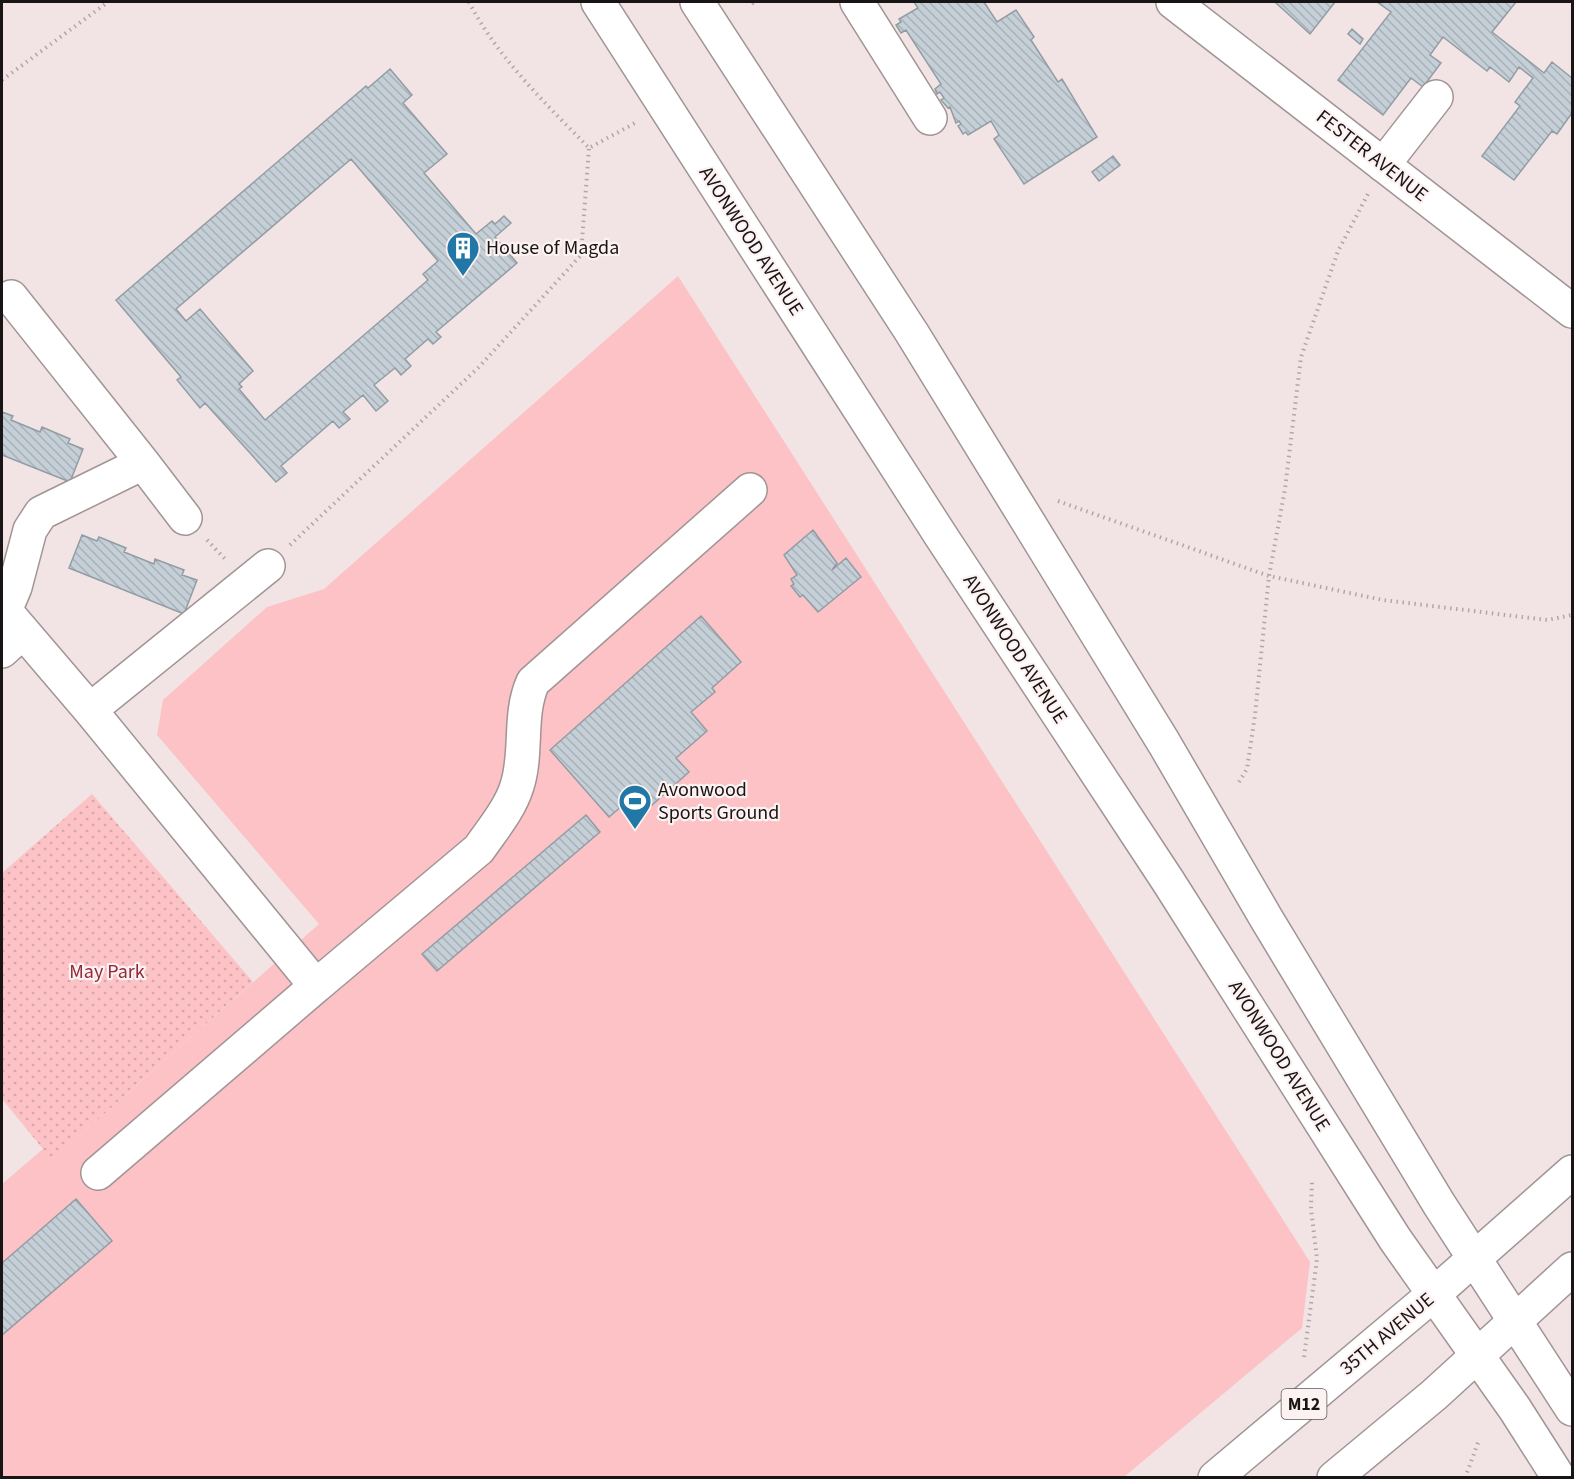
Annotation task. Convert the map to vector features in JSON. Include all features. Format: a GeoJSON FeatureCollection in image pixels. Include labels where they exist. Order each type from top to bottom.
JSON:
{"type":"FeatureCollection","features":[{"type":"Feature","properties":{"kind":"main road","name":"AVONWOOD AVENUE"},"geometry":{"type":"LineString","coordinates":[[598,2],[922,506],[1168,881],[1395,1239],[1515,1409],[1559,1478]]}},
{"type":"Feature","properties":{"kind":"main road"},"geometry":{"type":"LineString","coordinates":[[697,2],[947,390],[1164,743],[1266,918],[1474,1259],[1572,1409]]}},
{"type":"Feature","properties":{"kind":"main road"},"geometry":{"type":"LineString","coordinates":[[857,2],[930,118]]}},
{"type":"Feature","properties":{"kind":"main road","name":"FESTER AVENUE"},"geometry":{"type":"LineString","coordinates":[[1173,2],[1572,311]]}},
{"type":"Feature","properties":{"kind":"main road"},"geometry":{"type":"LineString","coordinates":[[1383,165],[1436,97]]}},
{"type":"Feature","properties":{"kind":"main road"},"geometry":{"type":"LineString","coordinates":[[11,297],[185,518]]}},
{"type":"Feature","properties":{"kind":"main road"},"geometry":{"type":"LineString","coordinates":[[143,463],[41,513],[30,530],[8,625],[90,710],[316,986]]}},
{"type":"Feature","properties":{"kind":"main road"},"geometry":{"type":"LineString","coordinates":[[98,1173],[479,849],[494,828],[517,787],[522,762],[525,708],[533,682],[750,490]]}},
{"type":"Feature","properties":{"kind":"main road"},"geometry":{"type":"LineString","coordinates":[[90,710],[258,574]]}},
{"type":"Feature","properties":{"kind":"main road","name":"M12"},"geometry":{"type":"LineString","coordinates":[[1474,1259],[1572,1172]]}},
{"type":"Feature","properties":{"kind":"main road","name":"35TH AVENUE"},"geometry":{"type":"LineString","coordinates":[[1215,1478],[1474,1259]]}},
{"type":"Feature","properties":{"kind":"main road"},"geometry":{"type":"LineString","coordinates":[[1335,1478],[1477,1356],[1572,1269]]}},
{"type":"Feature","properties":{"kind":"path"},"geometry":{"type":"LineString","coordinates":[[2,80],[108,2]]}},
{"type":"Feature","properties":{"kind":"path"},"geometry":{"type":"LineString","coordinates":[[185,518],[258,574],[479,367],[581,255],[589,148],[549,108],[481,25],[469,2]]}},
{"type":"Feature","properties":{"kind":"path"},"geometry":{"type":"LineString","coordinates":[[589,148],[638,121]]}},
{"type":"Feature","properties":{"kind":"path"},"geometry":{"type":"LineString","coordinates":[[1239,782],[1247,769],[1255,715],[1269,576],[1285,489],[1301,357],[1338,251],[1383,165]]}},
{"type":"Feature","properties":{"kind":"path"},"geometry":{"type":"LineString","coordinates":[[1058,501],[1269,576],[1383,600],[1547,620],[1572,615]]}},
{"type":"Feature","properties":{"kind":"path"},"geometry":{"type":"LineString","coordinates":[[1304,1357],[1317,1259],[1311,1209],[1312,1181]]}},
{"type":"Feature","properties":{"kind":"path"},"geometry":{"type":"LineString","coordinates":[[1465,1478],[1479,1440]]}},
{"type":"Feature","properties":{"kind":"green space","name":"Avonwood Sports Ground"},"geometry":{"type":"Polygon","coordinates":[[[678,276],[1310,1262],[1302,1328],[1124,1477],[2,1477],[2,1184],[43,1149],[53,1159],[319,924],[157,735],[163,700],[267,607],[324,589],[678,276]]]}},
{"type":"Feature","properties":{"kind":"green space","name":"May Park"},"geometry":{"type":"Polygon","coordinates":[[[92,794],[253,982],[52,1160],[2,1099],[2,873],[92,794]]]}},
{"type":"Feature","properties":{"kind":"building"},"geometry":{"type":"Polygon","coordinates":[[[914,2],[984,2],[997,22],[1016,10],[1034,37],[1031,40],[1058,82],[1062,79],[1097,137],[1024,184],[994,139],[999,135],[991,121],[968,135],[966,132],[963,134],[958,126],[961,124],[959,121],[956,123],[950,107],[948,108],[941,100],[944,98],[940,92],[937,94],[935,89],[941,84],[906,30],[901,33],[896,25],[901,22],[899,19],[918,8],[914,2]]]}},
{"type":"Feature","properties":{"kind":"building"},"geometry":{"type":"Polygon","coordinates":[[[1275,2],[1335,2],[1310,34],[1275,2]]]}},
{"type":"Feature","properties":{"kind":"building"},"geometry":{"type":"Polygon","coordinates":[[[1377,2],[1516,2],[1492,32],[1544,73],[1552,62],[1572,78],[1572,113],[1557,134],[1552,131],[1514,180],[1482,156],[1520,106],[1515,102],[1533,78],[1519,67],[1509,82],[1490,67],[1487,71],[1443,37],[1430,55],[1441,63],[1423,87],[1411,78],[1383,115],[1338,80],[1391,12],[1377,2]]]}},
{"type":"Feature","properties":{"kind":"building"},"geometry":{"type":"Polygon","coordinates":[[[1352,29],[1363,39],[1360,44],[1348,34],[1352,29]]]}},
{"type":"Feature","properties":{"kind":"building","name":"House of Magda"},"geometry":{"type":"Polygon","coordinates":[[[390,69],[412,95],[403,103],[447,154],[424,173],[476,234],[492,221],[495,224],[504,216],[511,223],[495,237],[517,263],[436,332],[441,337],[433,344],[428,339],[405,359],[411,366],[401,375],[395,368],[374,385],[388,401],[376,411],[363,395],[343,412],[350,419],[339,428],[333,421],[281,466],[287,473],[276,482],[205,403],[200,408],[177,380],[181,377],[116,300],[366,86],[368,88],[390,69]],[[351,159],[176,309],[186,321],[200,309],[253,371],[239,384],[242,387],[239,389],[265,420],[428,280],[423,274],[438,261],[351,159]]]}},
{"type":"Feature","properties":{"kind":"building"},"geometry":{"type":"Polygon","coordinates":[[[1113,156],[1120,165],[1099,181],[1092,172],[1113,156]]]}},
{"type":"Feature","properties":{"kind":"building"},"geometry":{"type":"Polygon","coordinates":[[[2,412],[13,416],[11,420],[40,432],[42,427],[70,439],[68,443],[83,449],[70,482],[2,455],[2,412]]]}},
{"type":"Feature","properties":{"kind":"building"},"geometry":{"type":"Polygon","coordinates":[[[813,530],[837,563],[832,570],[846,558],[861,577],[818,612],[803,595],[800,597],[791,586],[794,584],[791,579],[797,575],[784,555],[813,530]]]}},
{"type":"Feature","properties":{"kind":"building"},"geometry":{"type":"Polygon","coordinates":[[[82,535],[97,541],[99,537],[126,548],[124,552],[154,564],[155,559],[184,570],[182,575],[197,580],[184,614],[69,568],[82,535]]]}},
{"type":"Feature","properties":{"kind":"building"},"geometry":{"type":"Polygon","coordinates":[[[701,616],[741,662],[712,688],[715,692],[691,712],[707,731],[676,758],[689,772],[642,814],[629,800],[609,817],[550,750],[701,616]]]}},
{"type":"Feature","properties":{"kind":"building"},"geometry":{"type":"Polygon","coordinates":[[[586,815],[600,832],[437,971],[422,954],[586,815]]]}},
{"type":"Feature","properties":{"kind":"building"},"geometry":{"type":"Polygon","coordinates":[[[76,1199],[112,1241],[2,1335],[2,1263],[76,1199]]]}},
{"type":"Feature","properties":{"kind":"place","name":"House of Magda"},"geometry":{"type":"Point","coordinates":[463,277]}},
{"type":"Feature","properties":{"kind":"place","name":"Avonwood Sports Ground"},"geometry":{"type":"Point","coordinates":[635,830]}}]}
